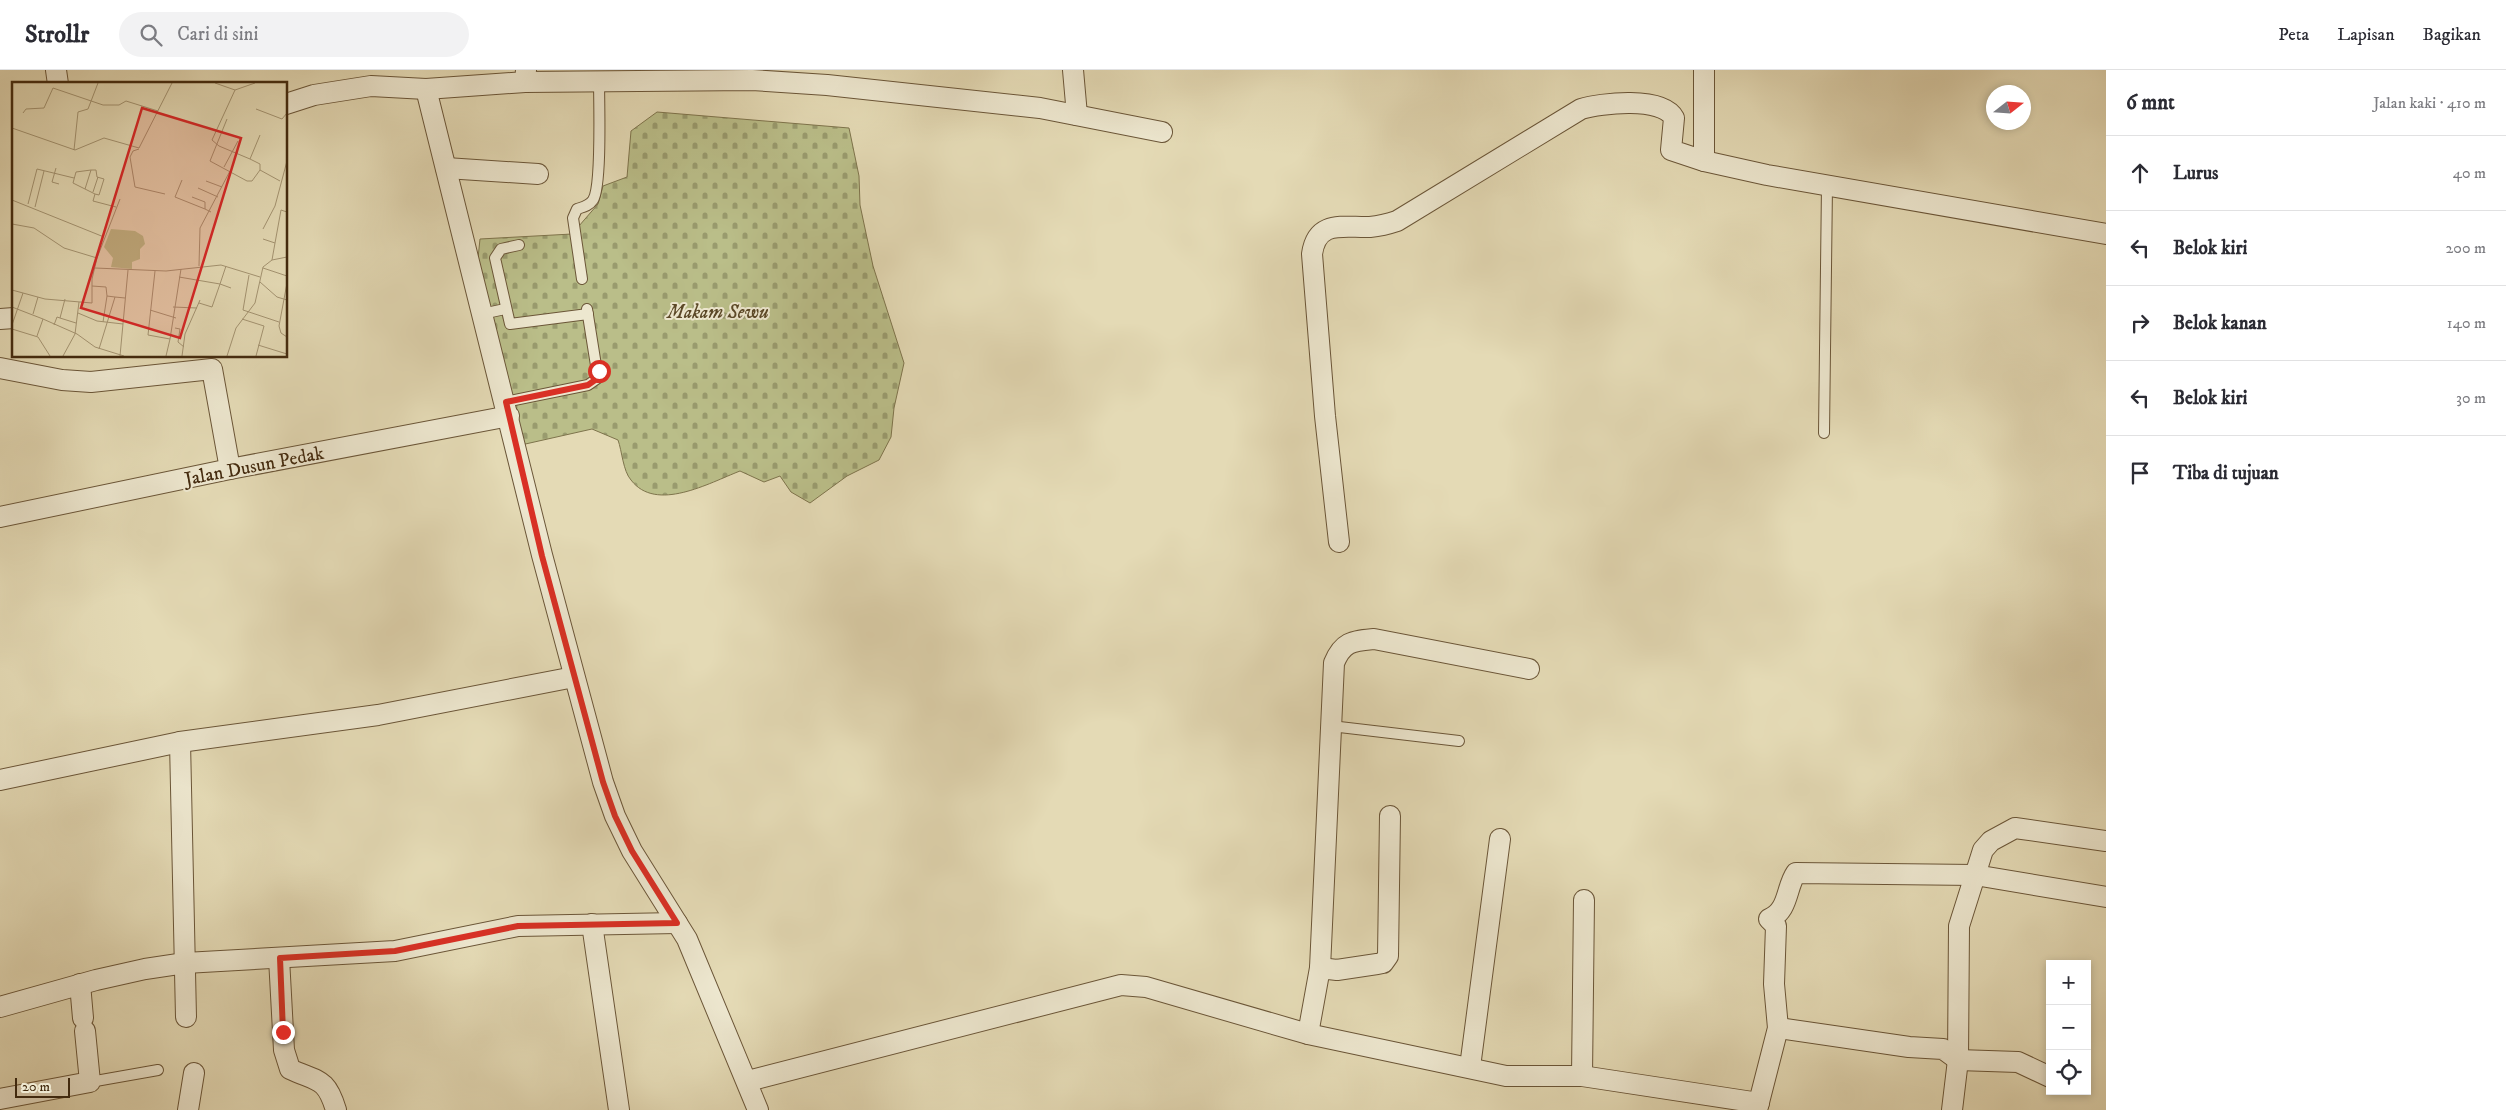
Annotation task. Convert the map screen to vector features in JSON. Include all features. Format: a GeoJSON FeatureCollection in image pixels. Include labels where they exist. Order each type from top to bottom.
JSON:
{"type":"FeatureCollection","features":[{"type":"Feature","properties":{"kind":"street"},"geometry":{"type":"LineString","coordinates":[[1073,70],[1077,115]]}},
{"type":"Feature","properties":{"kind":"street"},"geometry":{"type":"LineString","coordinates":[[1704,70],[1704,161]]}},
{"type":"Feature","properties":{"kind":"street"},"geometry":{"type":"LineString","coordinates":[[288,103],[314,95],[371,86],[426,89],[526,76],[599,80],[753,75],[1040,108],[1162,132]]}},
{"type":"Feature","properties":{"kind":"street"},"geometry":{"type":"LineString","coordinates":[[426,89],[574,677],[603,782],[615,816],[632,851],[687,939],[748,1081],[758,1110]]}},
{"type":"Feature","properties":{"kind":"street"},"geometry":{"type":"LineString","coordinates":[[1339,542],[1325,416],[1312,254],[1313,244],[1318,235],[1337,226],[1372,227],[1397,221],[1581,109],[1601,103],[1622,102],[1666,110],[1674,118],[1671,150],[1704,161],[1827,186],[2106,234]]}},
{"type":"Feature","properties":{"kind":"street"},"geometry":{"type":"LineString","coordinates":[[446,168],[538,174]]}},
{"type":"Feature","properties":{"kind":"street"},"geometry":{"type":"LineString","coordinates":[[0,368],[62,380],[91,382],[211,362],[230,469]]}},
{"type":"Feature","properties":{"kind":"street","name":"Jalan Dusun Pedak"},"geometry":{"type":"LineString","coordinates":[[0,517],[507,409]]}},
{"type":"Feature","properties":{"kind":"street"},"geometry":{"type":"LineString","coordinates":[[1308,1034],[1320,968],[1334,663],[1340,649],[1354,641],[1374,639],[1530,669]]}},
{"type":"Feature","properties":{"kind":"street"},"geometry":{"type":"LineString","coordinates":[[0,780],[180,742],[378,715],[574,677]]}},
{"type":"Feature","properties":{"kind":"street"},"geometry":{"type":"LineString","coordinates":[[180,742],[186,1017]]}},
{"type":"Feature","properties":{"kind":"street"},"geometry":{"type":"LineString","coordinates":[[1320,968],[1337,970],[1383,963],[1388,956],[1390,816]]}},
{"type":"Feature","properties":{"kind":"street"},"geometry":{"type":"LineString","coordinates":[[1952,1110],[1958,1060],[1959,926],[1983,850],[1991,841],[2015,828],[2106,840]]}},
{"type":"Feature","properties":{"kind":"street"},"geometry":{"type":"LineString","coordinates":[[1470,1067],[1500,839]]}},
{"type":"Feature","properties":{"kind":"street"},"geometry":{"type":"LineString","coordinates":[[748,1081],[1121,985],[1146,987],[1308,1034],[1506,1076],[1582,1076],[1758,1106],[1778,1028],[1774,984],[1776,926],[1769,920],[1783,906],[1796,873],[1975,875],[2106,897]]}},
{"type":"Feature","properties":{"kind":"street"},"geometry":{"type":"LineString","coordinates":[[1582,1076],[1584,900]]}},
{"type":"Feature","properties":{"kind":"street"},"geometry":{"type":"LineString","coordinates":[[0,1007],[80,984],[145,969],[185,963],[395,951],[518,926],[677,923]]}},
{"type":"Feature","properties":{"kind":"street"},"geometry":{"type":"LineString","coordinates":[[592,924],[619,1110]]}},
{"type":"Feature","properties":{"kind":"street"},"geometry":{"type":"LineString","coordinates":[[280,958],[284,1050],[290,1069],[315,1077],[330,1091],[336,1110]]}},
{"type":"Feature","properties":{"kind":"street"},"geometry":{"type":"LineString","coordinates":[[0,1099],[90,1082],[80,984]]}},
{"type":"Feature","properties":{"kind":"street"},"geometry":{"type":"LineString","coordinates":[[1778,1028],[1943,1049],[1958,1060],[2018,1062],[2046,1075]]}},
{"type":"Feature","properties":{"kind":"street"},"geometry":{"type":"LineString","coordinates":[[188,1110],[194,1073]]}},
{"type":"Feature","properties":{"kind":"lane"},"geometry":{"type":"LineString","coordinates":[[582,279],[572,218],[577,209],[588,205],[595,197],[598,167],[599,80]]}},
{"type":"Feature","properties":{"kind":"lane"},"geometry":{"type":"LineString","coordinates":[[1824,433],[1827,186]]}},
{"type":"Feature","properties":{"kind":"lane"},"geometry":{"type":"LineString","coordinates":[[507,409],[588,385],[598,378],[587,311],[512,325],[508,321],[496,266],[496,254],[501,249],[519,245]]}},
{"type":"Feature","properties":{"kind":"lane"},"geometry":{"type":"LineString","coordinates":[[482,314],[505,309]]}},
{"type":"Feature","properties":{"kind":"lane"},"geometry":{"type":"LineString","coordinates":[[1331,726],[1459,741]]}},
{"type":"Feature","properties":{"kind":"lane"},"geometry":{"type":"LineString","coordinates":[[90,1082],[158,1070]]}},
{"type":"Feature","properties":{"kind":"green space","name":"Makam Sewu"},"geometry":{"type":"Polygon","coordinates":[[[657,112],[849,128],[859,176],[860,205],[873,266],[904,363],[894,408],[891,437],[879,460],[847,476],[810,503],[791,492],[780,476],[764,482],[740,471],[698,488],[668,495],[654,494],[642,490],[628,476],[618,440],[592,429],[521,445],[477,268],[480,239],[572,234],[598,204],[603,186],[627,177],[631,131],[657,112]]]}},
{"type":"Feature","properties":{"kind":"route"},"geometry":{"type":"LineString","coordinates":[[283,1032],[280,958],[395,951],[518,926],[677,923],[632,851],[615,816],[603,782],[542,556],[506,402],[588,385],[598,378],[599,371]]}}]}
